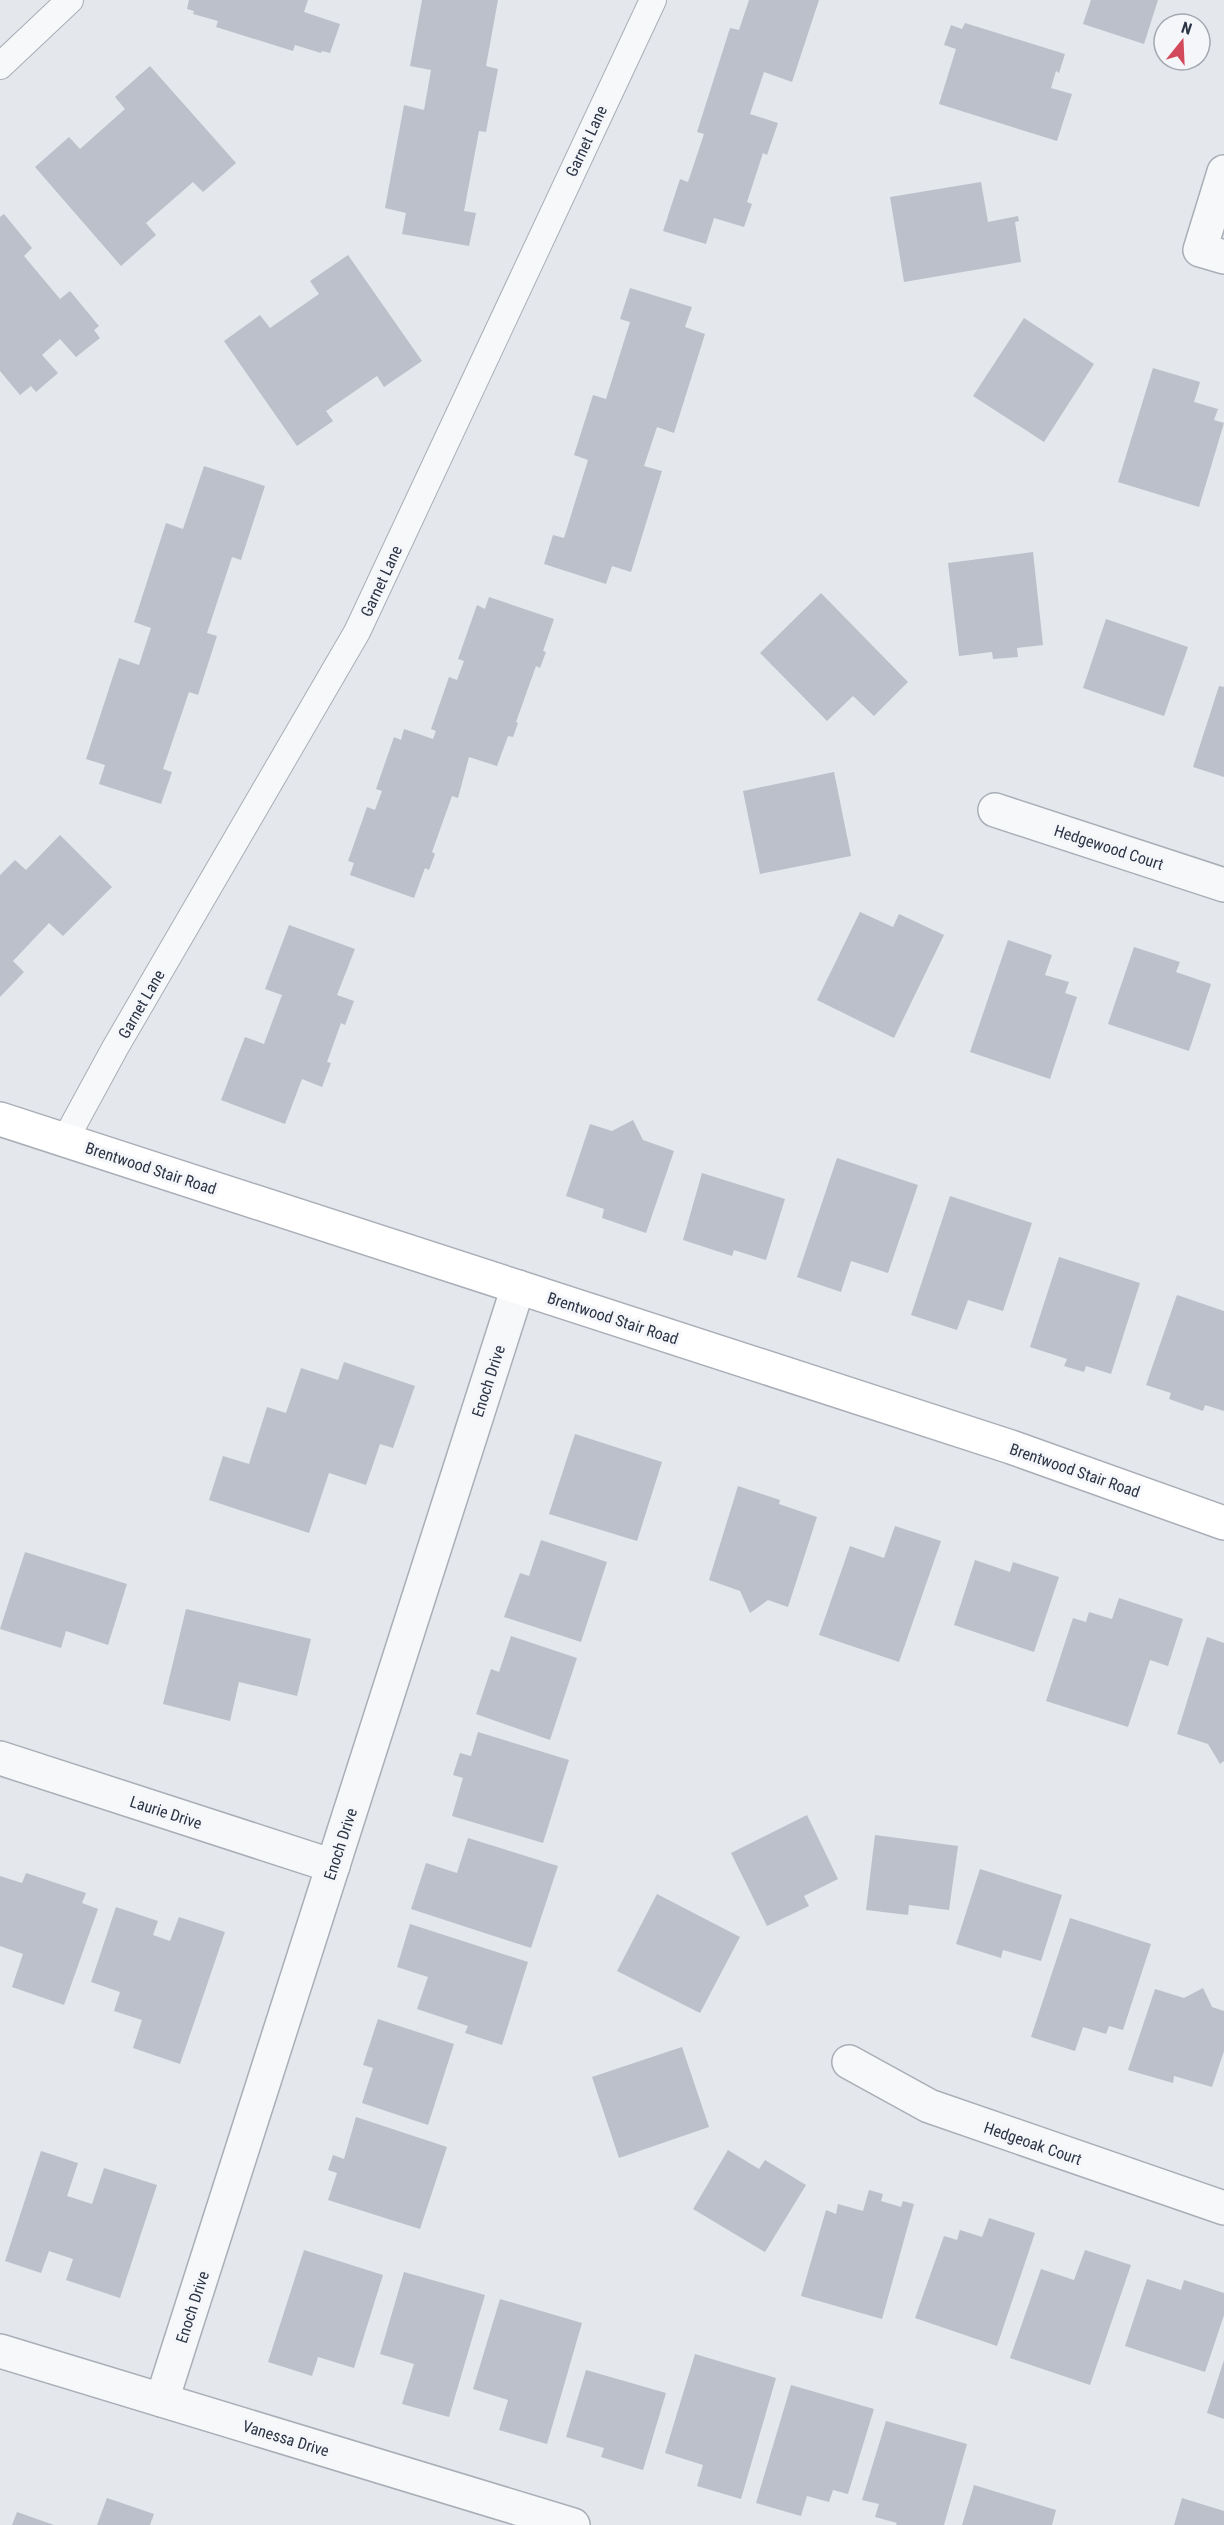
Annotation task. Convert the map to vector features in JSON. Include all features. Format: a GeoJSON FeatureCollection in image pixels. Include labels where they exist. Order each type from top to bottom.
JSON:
{"type":"FeatureCollection","features":[{"type":"Feature","properties":{"kind":"main road","name":"Brentwood Stair Road"},"geometry":{"type":"LineString","coordinates":[[0,1119],[1011,1447],[1224,1523]]}},
{"type":"Feature","properties":{"kind":"street"},"geometry":{"type":"LineString","coordinates":[[1224,172],[1200,250],[1224,257]]}},
{"type":"Feature","properties":{"kind":"street","name":"Hedgewood Court"},"geometry":{"type":"LineString","coordinates":[[995,810],[1224,885]]}},
{"type":"Feature","properties":{"kind":"street","name":"Enoch Drive"},"geometry":{"type":"LineString","coordinates":[[162,2400],[518,1287]]}},
{"type":"Feature","properties":{"kind":"street","name":"Laurie Drive"},"geometry":{"type":"LineString","coordinates":[[0,1758],[333,1866]]}},
{"type":"Feature","properties":{"kind":"street","name":"Hedgeoak Court"},"geometry":{"type":"LineString","coordinates":[[849,2062],[929,2106],[1224,2208]]}},
{"type":"Feature","properties":{"kind":"street","name":"Vanessa Drive"},"geometry":{"type":"LineString","coordinates":[[0,2351],[573,2525]]}},
{"type":"Feature","properties":{"kind":"lane"},"geometry":{"type":"LineString","coordinates":[[0,66],[70,0]]}},
{"type":"Feature","properties":{"kind":"lane","name":"Garnet Lane"},"geometry":{"type":"LineString","coordinates":[[65,1140],[115,1048],[357,632],[653,0]]}},
{"type":"Feature","properties":{"kind":"building"},"geometry":{"type":"Polygon","coordinates":[[[189,0],[308,0],[304,12],[340,24],[330,53],[322,51],[321,53],[295,45],[293,51],[216,27],[218,21],[193,14],[194,11],[187,9],[189,0]]]}},
{"type":"Feature","properties":{"kind":"building"},"geometry":{"type":"Polygon","coordinates":[[[422,0],[498,0],[486,66],[498,69],[486,132],[479,131],[464,211],[476,213],[469,246],[402,234],[406,213],[385,208],[404,105],[424,110],[431,70],[410,66],[422,0]]]}},
{"type":"Feature","properties":{"kind":"building"},"geometry":{"type":"Polygon","coordinates":[[[749,0],[819,0],[792,82],[764,72],[750,114],[778,123],[767,155],[763,153],[747,202],[752,204],[744,227],[714,218],[706,244],[663,231],[680,179],[688,182],[704,134],[697,132],[730,28],[739,30],[749,0]]]}},
{"type":"Feature","properties":{"kind":"building"},"geometry":{"type":"Polygon","coordinates":[[[1091,0],[1158,0],[1154,12],[1152,12],[1144,44],[1083,24],[1091,0]]]}},
{"type":"Feature","properties":{"kind":"building"},"geometry":{"type":"Polygon","coordinates":[[[965,23],[1065,54],[1059,73],[1056,71],[1051,88],[1072,94],[1057,141],[939,104],[956,49],[944,45],[951,25],[962,29],[965,23]]]}},
{"type":"Feature","properties":{"kind":"building"},"geometry":{"type":"Polygon","coordinates":[[[150,66],[236,163],[203,192],[193,182],[146,223],[156,235],[121,266],[35,167],[69,137],[80,149],[125,109],[115,97],[150,66]]]}},
{"type":"Feature","properties":{"kind":"building"},"geometry":{"type":"Polygon","coordinates":[[[981,182],[988,222],[1018,216],[1019,221],[1015,222],[1021,262],[904,282],[890,197],[981,182]]]}},
{"type":"Feature","properties":{"kind":"building"},"geometry":{"type":"Polygon","coordinates":[[[4,214],[32,248],[24,256],[60,299],[70,291],[99,326],[94,330],[100,338],[76,357],[60,339],[42,355],[58,373],[36,392],[31,386],[20,395],[0,371],[0,217],[4,214]]]}},
{"type":"Feature","properties":{"kind":"building"},"geometry":{"type":"Polygon","coordinates":[[[348,255],[422,361],[384,387],[377,376],[326,411],[333,421],[297,446],[224,341],[260,315],[270,328],[319,294],[310,281],[348,255]]]}},
{"type":"Feature","properties":{"kind":"building"},"geometry":{"type":"Polygon","coordinates":[[[630,288],[692,307],[685,327],[705,334],[674,433],[657,427],[644,466],[662,471],[631,572],[612,566],[606,584],[544,564],[553,535],[564,538],[588,460],[574,455],[593,395],[606,399],[630,322],[620,319],[630,288]]]}},
{"type":"Feature","properties":{"kind":"building"},"geometry":{"type":"Polygon","coordinates":[[[1024,318],[1094,364],[1044,442],[973,396],[1024,318]]]}},
{"type":"Feature","properties":{"kind":"building"},"geometry":{"type":"Polygon","coordinates":[[[1153,368],[1200,382],[1194,402],[1218,409],[1214,420],[1224,423],[1199,507],[1118,482],[1153,368]]]}},
{"type":"Feature","properties":{"kind":"building"},"geometry":{"type":"Polygon","coordinates":[[[204,466],[265,486],[241,560],[232,557],[207,633],[217,636],[198,695],[189,692],[163,769],[172,772],[161,804],[99,784],[105,765],[86,759],[119,658],[139,665],[151,628],[134,622],[166,523],[183,529],[204,466]]]}},
{"type":"Feature","properties":{"kind":"building"},"geometry":{"type":"Polygon","coordinates":[[[1033,552],[1043,645],[1017,648],[1018,657],[993,659],[992,652],[959,656],[948,563],[1033,552]]]}},
{"type":"Feature","properties":{"kind":"building"},"geometry":{"type":"Polygon","coordinates":[[[821,593],[908,682],[874,716],[853,696],[827,721],[760,653],[821,593]]]}},
{"type":"Feature","properties":{"kind":"building"},"geometry":{"type":"Polygon","coordinates":[[[489,597],[554,619],[543,651],[546,652],[540,668],[536,666],[513,737],[508,736],[497,766],[469,757],[458,798],[452,796],[432,852],[435,854],[429,870],[425,868],[414,898],[350,875],[354,863],[348,861],[367,807],[375,810],[382,791],[376,789],[394,737],[401,740],[404,729],[433,739],[436,731],[431,729],[449,677],[457,680],[464,661],[458,659],[477,605],[485,609],[489,597]]]}},
{"type":"Feature","properties":{"kind":"building"},"geometry":{"type":"Polygon","coordinates":[[[1106,619],[1188,647],[1164,716],[1083,688],[1106,619]]]}},
{"type":"Feature","properties":{"kind":"building"},"geometry":{"type":"Polygon","coordinates":[[[1219,686],[1224,687],[1224,777],[1193,767],[1219,686]]]}},
{"type":"Feature","properties":{"kind":"building"},"geometry":{"type":"Polygon","coordinates":[[[834,772],[851,856],[760,874],[743,791],[834,772]]]}},
{"type":"Feature","properties":{"kind":"building"},"geometry":{"type":"Polygon","coordinates":[[[60,835],[112,887],[63,936],[49,923],[13,961],[24,972],[0,997],[0,875],[15,860],[26,870],[60,835]]]}},
{"type":"Feature","properties":{"kind":"building"},"geometry":{"type":"Polygon","coordinates":[[[860,912],[893,927],[899,914],[944,935],[894,1038],[817,1000],[860,912]]]}},
{"type":"Feature","properties":{"kind":"building"},"geometry":{"type":"Polygon","coordinates":[[[289,925],[355,949],[337,995],[354,1001],[345,1025],[341,1023],[327,1062],[331,1063],[322,1087],[302,1079],[285,1124],[221,1100],[245,1037],[264,1044],[282,995],[265,989],[289,925]]]}},
{"type":"Feature","properties":{"kind":"building"},"geometry":{"type":"Polygon","coordinates":[[[1008,940],[1052,955],[1045,975],[1069,982],[1065,993],[1077,997],[1050,1079],[970,1052],[1008,940]]]}},
{"type":"Feature","properties":{"kind":"building"},"geometry":{"type":"Polygon","coordinates":[[[1134,947],[1180,962],[1176,972],[1211,984],[1189,1051],[1108,1024],[1134,947]]]}},
{"type":"Feature","properties":{"kind":"building"},"geometry":{"type":"Polygon","coordinates":[[[633,1120],[643,1140],[674,1151],[646,1233],[602,1218],[604,1209],[566,1196],[590,1124],[612,1131],[633,1120]]]}},
{"type":"Feature","properties":{"kind":"building"},"geometry":{"type":"Polygon","coordinates":[[[837,1158],[918,1185],[888,1273],[851,1261],[841,1292],[797,1277],[837,1158]]]}},
{"type":"Feature","properties":{"kind":"building"},"geometry":{"type":"Polygon","coordinates":[[[702,1173],[785,1199],[766,1260],[734,1250],[732,1256],[683,1240],[702,1173]]]}},
{"type":"Feature","properties":{"kind":"building"},"geometry":{"type":"Polygon","coordinates":[[[950,1196],[1032,1223],[1003,1311],[968,1300],[957,1330],[911,1315],[950,1196]]]}},
{"type":"Feature","properties":{"kind":"building"},"geometry":{"type":"Polygon","coordinates":[[[1059,1257],[1140,1283],[1111,1374],[1086,1366],[1084,1372],[1064,1366],[1067,1359],[1030,1347],[1059,1257]]]}},
{"type":"Feature","properties":{"kind":"building"},"geometry":{"type":"Polygon","coordinates":[[[1177,1295],[1224,1311],[1224,1411],[1205,1405],[1203,1411],[1169,1399],[1171,1393],[1146,1385],[1177,1295]]]}},
{"type":"Feature","properties":{"kind":"building"},"geometry":{"type":"Polygon","coordinates":[[[344,1362],[415,1386],[393,1448],[380,1444],[366,1485],[329,1473],[309,1533],[209,1500],[223,1456],[249,1464],[267,1407],[286,1413],[301,1368],[338,1380],[344,1362]]]}},
{"type":"Feature","properties":{"kind":"building"},"geometry":{"type":"Polygon","coordinates":[[[575,1434],[662,1462],[637,1541],[549,1514],[575,1434]]]}},
{"type":"Feature","properties":{"kind":"building"},"geometry":{"type":"Polygon","coordinates":[[[738,1486],[780,1500],[779,1504],[817,1517],[788,1607],[768,1600],[750,1613],[740,1591],[709,1580],[738,1486]]]}},
{"type":"Feature","properties":{"kind":"building"},"geometry":{"type":"Polygon","coordinates":[[[895,1526],[941,1541],[899,1662],[819,1635],[850,1546],[884,1558],[895,1526]]]}},
{"type":"Feature","properties":{"kind":"building"},"geometry":{"type":"Polygon","coordinates":[[[541,1540],[607,1562],[581,1642],[504,1617],[520,1573],[529,1576],[541,1540]]]}},
{"type":"Feature","properties":{"kind":"building"},"geometry":{"type":"Polygon","coordinates":[[[25,1552],[127,1584],[108,1645],[66,1631],[61,1648],[0,1629],[25,1552]]]}},
{"type":"Feature","properties":{"kind":"building"},"geometry":{"type":"Polygon","coordinates":[[[975,1560],[1010,1572],[1013,1562],[1059,1577],[1034,1652],[954,1625],[975,1560]]]}},
{"type":"Feature","properties":{"kind":"building"},"geometry":{"type":"Polygon","coordinates":[[[1119,1598],[1183,1619],[1168,1666],[1150,1660],[1128,1727],[1046,1701],[1073,1618],[1086,1622],[1089,1612],[1112,1619],[1119,1598]]]}},
{"type":"Feature","properties":{"kind":"building"},"geometry":{"type":"Polygon","coordinates":[[[186,1609],[311,1639],[297,1696],[239,1682],[230,1721],[163,1704],[186,1609]]]}},
{"type":"Feature","properties":{"kind":"building"},"geometry":{"type":"Polygon","coordinates":[[[511,1636],[577,1658],[550,1740],[476,1714],[491,1669],[499,1672],[511,1636]]]}},
{"type":"Feature","properties":{"kind":"building"},"geometry":{"type":"Polygon","coordinates":[[[1207,1637],[1224,1643],[1224,1761],[1220,1764],[1208,1744],[1177,1734],[1207,1637]]]}},
{"type":"Feature","properties":{"kind":"building"},"geometry":{"type":"Polygon","coordinates":[[[478,1732],[569,1760],[543,1843],[452,1816],[463,1778],[453,1775],[460,1753],[471,1756],[478,1732]]]}},
{"type":"Feature","properties":{"kind":"building"},"geometry":{"type":"Polygon","coordinates":[[[807,1815],[838,1879],[804,1896],[809,1906],[767,1926],[731,1853],[807,1815]]]}},
{"type":"Feature","properties":{"kind":"building"},"geometry":{"type":"Polygon","coordinates":[[[875,1835],[958,1846],[949,1910],[909,1905],[908,1915],[866,1910],[875,1835]]]}},
{"type":"Feature","properties":{"kind":"building"},"geometry":{"type":"Polygon","coordinates":[[[468,1838],[558,1866],[531,1948],[411,1909],[426,1863],[457,1873],[468,1838]]]}},
{"type":"Feature","properties":{"kind":"building"},"geometry":{"type":"Polygon","coordinates":[[[980,1869],[1062,1895],[1041,1961],[1003,1950],[1001,1958],[956,1944],[980,1869]]]}},
{"type":"Feature","properties":{"kind":"building"},"geometry":{"type":"Polygon","coordinates":[[[26,1873],[86,1893],[82,1903],[98,1909],[64,2005],[12,1987],[23,1954],[0,1946],[0,1876],[22,1883],[26,1873]]]}},
{"type":"Feature","properties":{"kind":"building"},"geometry":{"type":"Polygon","coordinates":[[[657,1894],[740,1937],[700,2013],[617,1971],[657,1894]]]}},
{"type":"Feature","properties":{"kind":"building"},"geometry":{"type":"Polygon","coordinates":[[[116,1907],[158,1921],[153,1935],[170,1941],[179,1917],[225,1932],[180,2064],[133,2048],[142,2020],[114,2011],[120,1992],[91,1982],[116,1907]]]}},
{"type":"Feature","properties":{"kind":"building"},"geometry":{"type":"Polygon","coordinates":[[[1070,1918],[1151,1944],[1123,2030],[1109,2026],[1106,2034],[1083,2027],[1075,2051],[1031,2037],[1070,1918]]]}},
{"type":"Feature","properties":{"kind":"building"},"geometry":{"type":"Polygon","coordinates":[[[410,1924],[528,1962],[502,2045],[465,2033],[468,2026],[417,2009],[428,1977],[397,1967],[410,1924]]]}},
{"type":"Feature","properties":{"kind":"building"},"geometry":{"type":"Polygon","coordinates":[[[1203,1988],[1212,2007],[1224,2011],[1224,2051],[1212,2087],[1174,2076],[1173,2083],[1128,2070],[1155,1989],[1184,1998],[1203,1988]]]}},
{"type":"Feature","properties":{"kind":"building"},"geometry":{"type":"Polygon","coordinates":[[[378,2019],[454,2044],[428,2125],[362,2103],[373,2068],[363,2065],[378,2019]]]}},
{"type":"Feature","properties":{"kind":"building"},"geometry":{"type":"Polygon","coordinates":[[[682,2047],[709,2127],[619,2158],[592,2077],[682,2047]]]}},
{"type":"Feature","properties":{"kind":"building"},"geometry":{"type":"Polygon","coordinates":[[[356,2117],[447,2147],[420,2229],[328,2200],[337,2173],[328,2170],[333,2155],[344,2159],[356,2117]]]}},
{"type":"Feature","properties":{"kind":"building"},"geometry":{"type":"Polygon","coordinates":[[[728,2150],[759,2169],[765,2160],[806,2185],[765,2252],[693,2209],[728,2150]]]}},
{"type":"Feature","properties":{"kind":"building"},"geometry":{"type":"Polygon","coordinates":[[[41,2151],[78,2163],[67,2196],[92,2204],[104,2168],[157,2185],[120,2298],[66,2280],[73,2259],[49,2251],[41,2273],[5,2261],[41,2151]]]}},
{"type":"Feature","properties":{"kind":"building"},"geometry":{"type":"Polygon","coordinates":[[[869,2190],[883,2194],[881,2201],[901,2207],[903,2201],[914,2204],[882,2319],[801,2296],[826,2210],[836,2214],[838,2204],[863,2211],[869,2190]]]}},
{"type":"Feature","properties":{"kind":"building"},"geometry":{"type":"Polygon","coordinates":[[[989,2218],[1035,2233],[997,2346],[915,2318],[944,2236],[957,2240],[960,2230],[982,2237],[989,2218]]]}},
{"type":"Feature","properties":{"kind":"building"},"geometry":{"type":"Polygon","coordinates":[[[304,2250],[383,2275],[354,2368],[318,2357],[312,2376],[268,2362],[304,2250]]]}},
{"type":"Feature","properties":{"kind":"building"},"geometry":{"type":"Polygon","coordinates":[[[1085,2250],[1131,2265],[1090,2385],[1010,2358],[1041,2269],[1074,2280],[1085,2250]]]}},
{"type":"Feature","properties":{"kind":"building"},"geometry":{"type":"Polygon","coordinates":[[[404,2272],[485,2295],[449,2417],[402,2404],[414,2364],[380,2354],[404,2272]]]}},
{"type":"Feature","properties":{"kind":"building"},"geometry":{"type":"Polygon","coordinates":[[[1147,2279],[1181,2290],[1184,2280],[1224,2293],[1224,2315],[1205,2372],[1125,2346],[1147,2279]]]}},
{"type":"Feature","properties":{"kind":"building"},"geometry":{"type":"Polygon","coordinates":[[[500,2299],[582,2323],[547,2444],[499,2430],[508,2400],[473,2389],[500,2299]]]}},
{"type":"Feature","properties":{"kind":"building"},"geometry":{"type":"Polygon","coordinates":[[[695,2354],[776,2378],[741,2499],[697,2486],[703,2465],[665,2453],[695,2354]]]}},
{"type":"Feature","properties":{"kind":"building"},"geometry":{"type":"Polygon","coordinates":[[[1224,2360],[1224,2419],[1207,2413],[1224,2360]]]}},
{"type":"Feature","properties":{"kind":"building"},"geometry":{"type":"Polygon","coordinates":[[[586,2370],[666,2393],[643,2470],[601,2457],[604,2448],[566,2437],[586,2370]]]}},
{"type":"Feature","properties":{"kind":"building"},"geometry":{"type":"Polygon","coordinates":[[[791,2385],[874,2409],[848,2494],[833,2490],[829,2502],[807,2496],[801,2516],[756,2503],[791,2385]]]}},
{"type":"Feature","properties":{"kind":"building"},"geometry":{"type":"Polygon","coordinates":[[[886,2421],[967,2444],[944,2525],[896,2525],[897,2523],[875,2517],[879,2504],[862,2500],[886,2421]]]}},
{"type":"Feature","properties":{"kind":"building"},"geometry":{"type":"Polygon","coordinates":[[[974,2485],[1056,2510],[1052,2525],[962,2525],[974,2485]]]}},
{"type":"Feature","properties":{"kind":"building"},"geometry":{"type":"Polygon","coordinates":[[[107,2498],[154,2514],[150,2525],[97,2525],[107,2498]]]}},
{"type":"Feature","properties":{"kind":"building"},"geometry":{"type":"Polygon","coordinates":[[[1182,2498],[1224,2511],[1224,2525],[1174,2525],[1182,2498]]]}},
{"type":"Feature","properties":{"kind":"building"},"geometry":{"type":"Polygon","coordinates":[[[17,2512],[54,2525],[12,2525],[17,2512]]]}}]}
